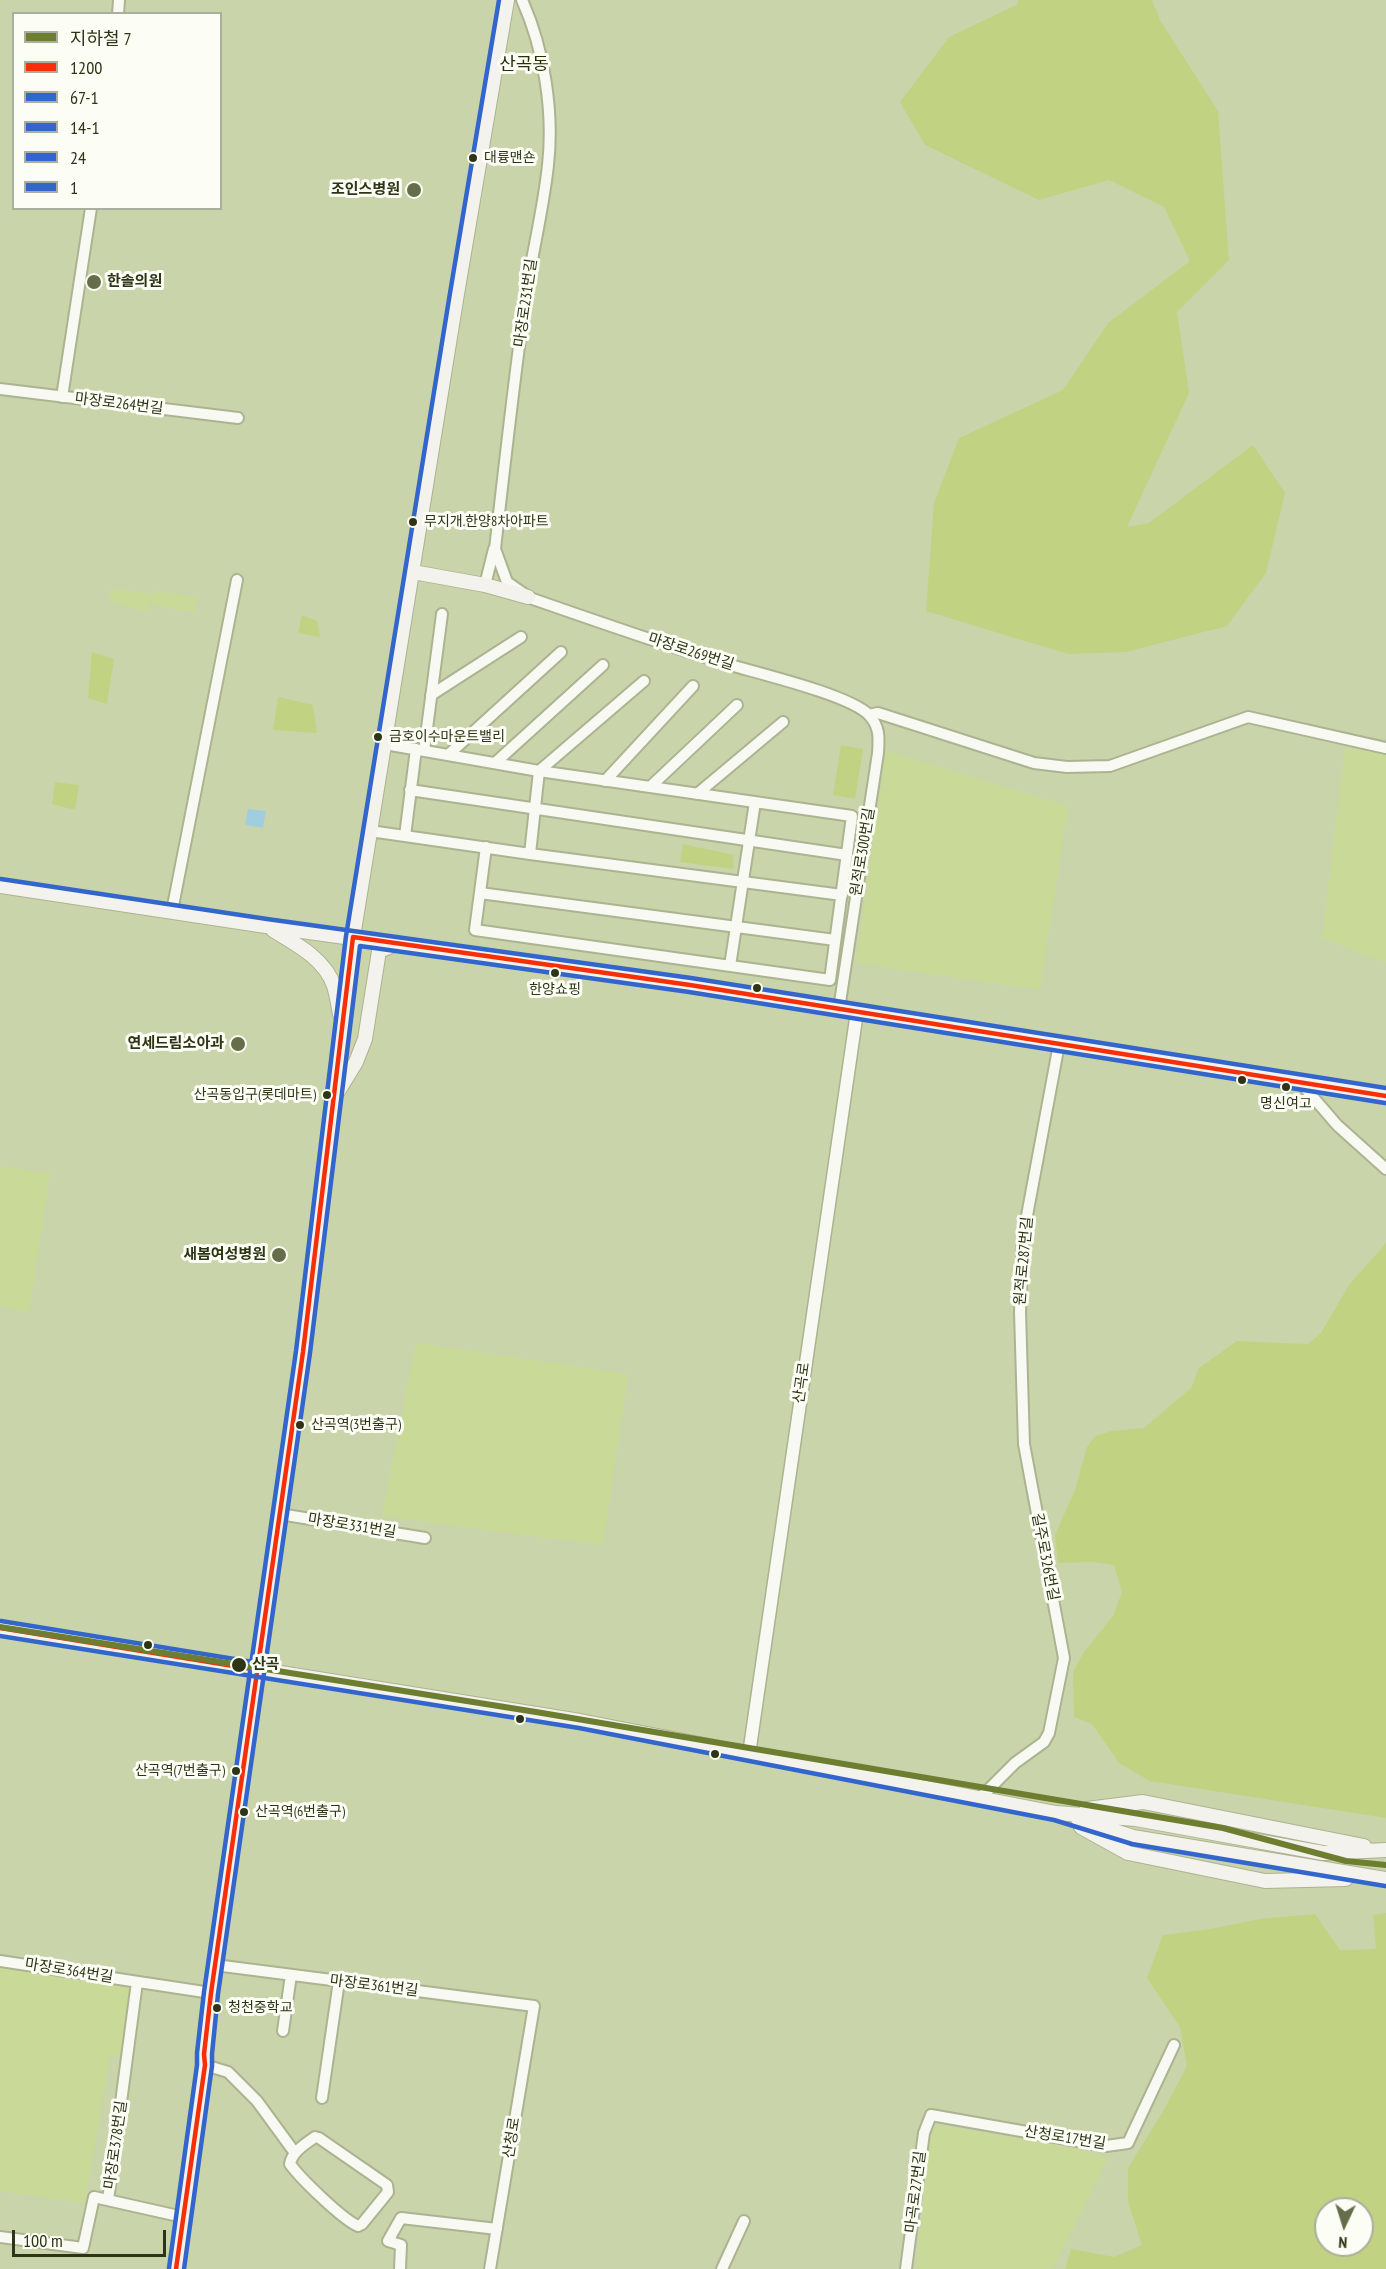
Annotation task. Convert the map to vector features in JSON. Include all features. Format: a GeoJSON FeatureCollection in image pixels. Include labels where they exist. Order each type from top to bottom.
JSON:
{"type":"FeatureCollection","features":[{"type":"Feature","properties":{"kind":"main road"},"geometry":{"type":"LineString","coordinates":[[334,1098],[353,937],[507,0]]}},
{"type":"Feature","properties":{"kind":"main road"},"geometry":{"type":"LineString","coordinates":[[413,572],[484,585],[528,597]]}},
{"type":"Feature","properties":{"kind":"main road"},"geometry":{"type":"LineString","coordinates":[[0,886],[266,926],[690,985],[1386,1096]]}},
{"type":"Feature","properties":{"kind":"main road"},"geometry":{"type":"LineString","coordinates":[[266,926],[300,946],[319,962],[333,984],[342,1025]]}},
{"type":"Feature","properties":{"kind":"main road"},"geometry":{"type":"LineString","coordinates":[[334,1098],[356,1062],[365,1039],[379,951],[396,944]]}},
{"type":"Feature","properties":{"kind":"main road"},"geometry":{"type":"LineString","coordinates":[[176,2269],[205,2065],[204,2054],[211,1993],[303,1352],[334,1095],[334,1098]]}},
{"type":"Feature","properties":{"kind":"main road"},"geometry":{"type":"LineString","coordinates":[[0,1628],[580,1722],[1056,1813],[1134,1837],[1382,1879]]}},
{"type":"Feature","properties":{"kind":"main road"},"geometry":{"type":"LineString","coordinates":[[1056,1813],[1143,1802],[1386,1850]]}},
{"type":"Feature","properties":{"kind":"main road"},"geometry":{"type":"LineString","coordinates":[[1056,1813],[1128,1853],[1265,1881],[1382,1879]]}},
{"type":"Feature","properties":{"kind":"street","name":"마장로231번길"},"geometry":{"type":"LineString","coordinates":[[522,0],[534,27],[545,85],[550,124],[548,165],[524,307],[495,549],[507,582],[528,597]]}},
{"type":"Feature","properties":{"kind":"street"},"geometry":{"type":"LineString","coordinates":[[62,397],[91,210]]}},
{"type":"Feature","properties":{"kind":"street","name":"마장로264번길"},"geometry":{"type":"LineString","coordinates":[[0,389],[238,418]]}},
{"type":"Feature","properties":{"kind":"street"},"geometry":{"type":"LineString","coordinates":[[484,585],[495,549]]}},
{"type":"Feature","properties":{"kind":"street"},"geometry":{"type":"LineString","coordinates":[[172,911],[237,580]]}},
{"type":"Feature","properties":{"kind":"street","name":"마장로269번길"},"geometry":{"type":"LineString","coordinates":[[528,597],[720,662],[854,704],[869,715]]}},
{"type":"Feature","properties":{"kind":"street"},"geometry":{"type":"LineString","coordinates":[[405,836],[410,790],[431,695],[442,614]]}},
{"type":"Feature","properties":{"kind":"street"},"geometry":{"type":"LineString","coordinates":[[431,695],[521,638]]}},
{"type":"Feature","properties":{"kind":"street"},"geometry":{"type":"LineString","coordinates":[[448,755],[561,652]]}},
{"type":"Feature","properties":{"kind":"street"},"geometry":{"type":"LineString","coordinates":[[495,764],[603,665]]}},
{"type":"Feature","properties":{"kind":"street"},"geometry":{"type":"LineString","coordinates":[[530,854],[539,771],[644,681]]}},
{"type":"Feature","properties":{"kind":"street"},"geometry":{"type":"LineString","coordinates":[[604,781],[693,686]]}},
{"type":"Feature","properties":{"kind":"street"},"geometry":{"type":"LineString","coordinates":[[650,787],[737,705]]}},
{"type":"Feature","properties":{"kind":"street"},"geometry":{"type":"LineString","coordinates":[[869,715],[878,713],[1034,763],[1066,767],[1110,766],[1248,717],[1386,748]]}},
{"type":"Feature","properties":{"kind":"street","name":"원적로300번길"},"geometry":{"type":"LineString","coordinates":[[839,1009],[878,753],[880,731],[869,715]]}},
{"type":"Feature","properties":{"kind":"street"},"geometry":{"type":"LineString","coordinates":[[697,794],[783,722]]}},
{"type":"Feature","properties":{"kind":"street"},"geometry":{"type":"LineString","coordinates":[[385,744],[539,771],[852,816],[830,980],[475,930],[486,848]]}},
{"type":"Feature","properties":{"kind":"street"},"geometry":{"type":"LineString","coordinates":[[410,790],[847,855]]}},
{"type":"Feature","properties":{"kind":"street"},"geometry":{"type":"LineString","coordinates":[[730,966],[755,802]]}},
{"type":"Feature","properties":{"kind":"street"},"geometry":{"type":"LineString","coordinates":[[370,831],[842,895]]}},
{"type":"Feature","properties":{"kind":"street"},"geometry":{"type":"LineString","coordinates":[[480,893],[835,940]]}},
{"type":"Feature","properties":{"kind":"street","name":"산곡로"},"geometry":{"type":"LineString","coordinates":[[749,1754],[857,1012]]}},
{"type":"Feature","properties":{"kind":"street","name":"원적로287번길"},"geometry":{"type":"LineString","coordinates":[[1024,1443],[1020,1312],[1023,1237],[1059,1044]]}},
{"type":"Feature","properties":{"kind":"street"},"geometry":{"type":"LineString","coordinates":[[1300,1082],[1337,1125],[1386,1169]]}},
{"type":"Feature","properties":{"kind":"street","name":"길주로326번길"},"geometry":{"type":"LineString","coordinates":[[980,1798],[1015,1763],[1044,1742],[1049,1733],[1064,1658],[1024,1443]]}},
{"type":"Feature","properties":{"kind":"street","name":"마장로331번길"},"geometry":{"type":"LineString","coordinates":[[280,1514],[425,1538]]}},
{"type":"Feature","properties":{"kind":"street","name":"마장로364번길"},"geometry":{"type":"LineString","coordinates":[[0,1961],[211,1993]]}},
{"type":"Feature","properties":{"kind":"street","name":"마장로361번길"},"geometry":{"type":"LineString","coordinates":[[215,1965],[534,2007]]}},
{"type":"Feature","properties":{"kind":"street"},"geometry":{"type":"LineString","coordinates":[[283,2031],[291,1975]]}},
{"type":"Feature","properties":{"kind":"street"},"geometry":{"type":"LineString","coordinates":[[322,2098],[339,1981]]}},
{"type":"Feature","properties":{"kind":"street","name":"마장로378번길"},"geometry":{"type":"LineString","coordinates":[[108,2200],[137,1982]]}},
{"type":"Feature","properties":{"kind":"street","name":"산청로"},"geometry":{"type":"LineString","coordinates":[[492,2269],[534,2007]]}},
{"type":"Feature","properties":{"kind":"street","name":"산청로17번길"},"geometry":{"type":"LineString","coordinates":[[931,2115],[1106,2146],[1128,2144],[1174,2045]]}},
{"type":"Feature","properties":{"kind":"street"},"geometry":{"type":"LineString","coordinates":[[205,2065],[228,2072],[257,2102],[295,2153]]}},
{"type":"Feature","properties":{"kind":"street","name":"마곡로27번길"},"geometry":{"type":"LineString","coordinates":[[906,2269],[924,2133],[931,2115]]}},
{"type":"Feature","properties":{"kind":"street"},"geometry":{"type":"LineString","coordinates":[[319,2138],[387,2186],[388,2192],[358,2226],[292,2167],[290,2160],[295,2153],[312,2139],[319,2138]]}},
{"type":"Feature","properties":{"kind":"street","name":"마장로378번길"},"geometry":{"type":"LineString","coordinates":[[0,2237],[83,2248],[94,2197],[183,2217]]}},
{"type":"Feature","properties":{"kind":"street"},"geometry":{"type":"LineString","coordinates":[[400,2269],[400,2245],[388,2241],[401,2218],[497,2229]]}},
{"type":"Feature","properties":{"kind":"street"},"geometry":{"type":"LineString","coordinates":[[722,2269],[744,2221]]}},
{"type":"Feature","properties":{"kind":"shaded area"},"geometry":{"type":"Polygon","coordinates":[[[1018,0],[1152,0],[1160,20],[1218,111],[1229,260],[1177,312],[1189,393],[1127,527],[1149,523],[1253,445],[1285,493],[1266,573],[1227,626],[1126,652],[1068,654],[926,611],[934,503],[959,438],[1063,390],[1108,323],[1190,261],[1164,207],[1109,180],[1039,200],[925,145],[900,102],[949,37],[1018,4],[1018,0]]]}},
{"type":"Feature","properties":{"kind":"shaded area"},"geometry":{"type":"Polygon","coordinates":[[[110,588],[154,594],[155,590],[197,598],[195,612],[154,606],[149,602],[148,612],[110,602],[110,588]]]}},
{"type":"Feature","properties":{"kind":"shaded area"},"geometry":{"type":"Polygon","coordinates":[[[302,615],[317,621],[320,637],[298,633],[302,615]]]}},
{"type":"Feature","properties":{"kind":"shaded area"},"geometry":{"type":"Polygon","coordinates":[[[92,652],[114,659],[107,704],[88,698],[92,652]]]}},
{"type":"Feature","properties":{"kind":"shaded area"},"geometry":{"type":"Polygon","coordinates":[[[278,697],[313,705],[317,733],[273,730],[278,697]]]}},
{"type":"Feature","properties":{"kind":"shaded area"},"geometry":{"type":"Polygon","coordinates":[[[841,745],[863,749],[855,799],[833,795],[841,745]]]}},
{"type":"Feature","properties":{"kind":"shaded area"},"geometry":{"type":"Polygon","coordinates":[[[1345,749],[1386,752],[1386,963],[1322,938],[1345,749]]]}},
{"type":"Feature","properties":{"kind":"shaded area"},"geometry":{"type":"Polygon","coordinates":[[[886,751],[1068,806],[1040,990],[856,963],[886,751]]]}},
{"type":"Feature","properties":{"kind":"shaded area"},"geometry":{"type":"Polygon","coordinates":[[[55,782],[79,785],[75,810],[52,804],[55,782]]]}},
{"type":"Feature","properties":{"kind":"shaded area"},"geometry":{"type":"Polygon","coordinates":[[[683,844],[734,855],[733,869],[680,862],[683,844]]]}},
{"type":"Feature","properties":{"kind":"shaded area"},"geometry":{"type":"Polygon","coordinates":[[[0,1166],[50,1173],[29,1312],[0,1306],[0,1166]]]}},
{"type":"Feature","properties":{"kind":"shaded area"},"geometry":{"type":"Polygon","coordinates":[[[1386,1243],[1386,1818],[1150,1781],[1119,1763],[1092,1724],[1074,1717],[1073,1672],[1084,1652],[1113,1616],[1122,1592],[1114,1565],[1092,1562],[1058,1563],[1055,1535],[1075,1490],[1087,1447],[1095,1436],[1111,1431],[1144,1428],[1191,1388],[1199,1368],[1237,1341],[1308,1344],[1321,1333],[1349,1285],[1386,1243]]]}},
{"type":"Feature","properties":{"kind":"shaded area"},"geometry":{"type":"Polygon","coordinates":[[[416,1343],[628,1374],[603,1545],[382,1516],[416,1343]]]}},
{"type":"Feature","properties":{"kind":"shaded area"},"geometry":{"type":"Polygon","coordinates":[[[1386,1913],[1386,2269],[1065,2269],[1071,2249],[1114,2257],[1142,2245],[1128,2202],[1128,2168],[1165,2108],[1187,2066],[1180,2027],[1147,1978],[1163,1935],[1260,1919],[1315,1914],[1340,1950],[1376,1949],[1373,1915],[1386,1913]]]}},
{"type":"Feature","properties":{"kind":"shaded area"},"geometry":{"type":"Polygon","coordinates":[[[0,1966],[131,1986],[120,2057],[110,2056],[85,2203],[0,2191],[0,1966]]]}},
{"type":"Feature","properties":{"kind":"shaded area"},"geometry":{"type":"Polygon","coordinates":[[[939,2125],[1072,2148],[1108,2158],[1053,2269],[917,2269],[930,2132],[939,2125]]]}},
{"type":"Feature","properties":{"kind":"water"},"geometry":{"type":"Polygon","coordinates":[[[248,809],[266,811],[263,828],[245,825],[248,809]]]}},
{"type":"Feature","properties":{"kind":"metro line","name":"7"},"geometry":{"type":"LineString","coordinates":[[0,1627],[536,1712],[1223,1828],[1346,1861],[1386,1865]]}},
{"type":"Feature","properties":{"kind":"transit line","name":"14-1"},"geometry":{"type":"LineString","coordinates":[[169,2268],[197,2065],[204,1992],[296,1351],[346,936],[499,0]]}},
{"type":"Feature","properties":{"kind":"transit line","name":"24"},"geometry":{"type":"LineString","coordinates":[[1,879],[267,919],[691,978],[1386,1088]]}},
{"type":"Feature","properties":{"kind":"transit line","name":"1200"},"geometry":{"type":"LineString","coordinates":[[176,2269],[205,2065],[204,2054],[211,1993],[303,1352],[353,937],[690,985],[1386,1096]]}},
{"type":"Feature","properties":{"kind":"transit line","name":"67-1"},"geometry":{"type":"LineString","coordinates":[[184,2269],[212,2066],[218,1994],[310,1353],[360,946],[689,992],[1385,1103]]}},
{"type":"Feature","properties":{"kind":"transit line","name":"24"},"geometry":{"type":"LineString","coordinates":[[1,1621],[259,1663]]}},
{"type":"Feature","properties":{"kind":"transit line","name":"1200"},"geometry":{"type":"LineString","coordinates":[[0,1628],[258,1670]]}},
{"type":"Feature","properties":{"kind":"transit line","name":"1"},"geometry":{"type":"LineString","coordinates":[[0,1636],[579,1728],[1054,1820],[1132,1844],[1385,1886]]}},
{"type":"Feature","properties":{"kind":"place","name":"대륭맨숀"},"geometry":{"type":"Point","coordinates":[473,158]}},
{"type":"Feature","properties":{"kind":"place","name":"조인스병원"},"geometry":{"type":"Point","coordinates":[414,190]}},
{"type":"Feature","properties":{"kind":"place","name":"한솔의원"},"geometry":{"type":"Point","coordinates":[94,282]}},
{"type":"Feature","properties":{"kind":"place","name":"무지개.한양8차아파트"},"geometry":{"type":"Point","coordinates":[413,522]}},
{"type":"Feature","properties":{"kind":"place","name":"금호이수마운트밸리"},"geometry":{"type":"Point","coordinates":[378,737]}},
{"type":"Feature","properties":{"kind":"place","name":"한양쇼핑"},"geometry":{"type":"Point","coordinates":[555,973]}},
{"type":"Feature","properties":{"kind":"place","name":"연세드림소아과"},"geometry":{"type":"Point","coordinates":[238,1044]}},
{"type":"Feature","properties":{"kind":"place","name":"명신여고"},"geometry":{"type":"Point","coordinates":[1286,1087]}},
{"type":"Feature","properties":{"kind":"place","name":"산곡동입구(롯데마트)"},"geometry":{"type":"Point","coordinates":[327,1095]}},
{"type":"Feature","properties":{"kind":"place","name":"새봄여성병원"},"geometry":{"type":"Point","coordinates":[279,1255]}},
{"type":"Feature","properties":{"kind":"place","name":"산곡역(3번출구)"},"geometry":{"type":"Point","coordinates":[300,1425]}},
{"type":"Feature","properties":{"kind":"place","name":"산곡"},"geometry":{"type":"Point","coordinates":[239,1665]}},
{"type":"Feature","properties":{"kind":"place","name":"산곡역(7번출구)"},"geometry":{"type":"Point","coordinates":[236,1771]}},
{"type":"Feature","properties":{"kind":"place","name":"산곡역(6번출구)"},"geometry":{"type":"Point","coordinates":[244,1812]}},
{"type":"Feature","properties":{"kind":"place","name":"청천중학교"},"geometry":{"type":"Point","coordinates":[217,2008]}},
{"type":"Feature","properties":{"kind":"district","name":"산곡동"},"geometry":{"type":"Point","coordinates":[524,65]}}]}
